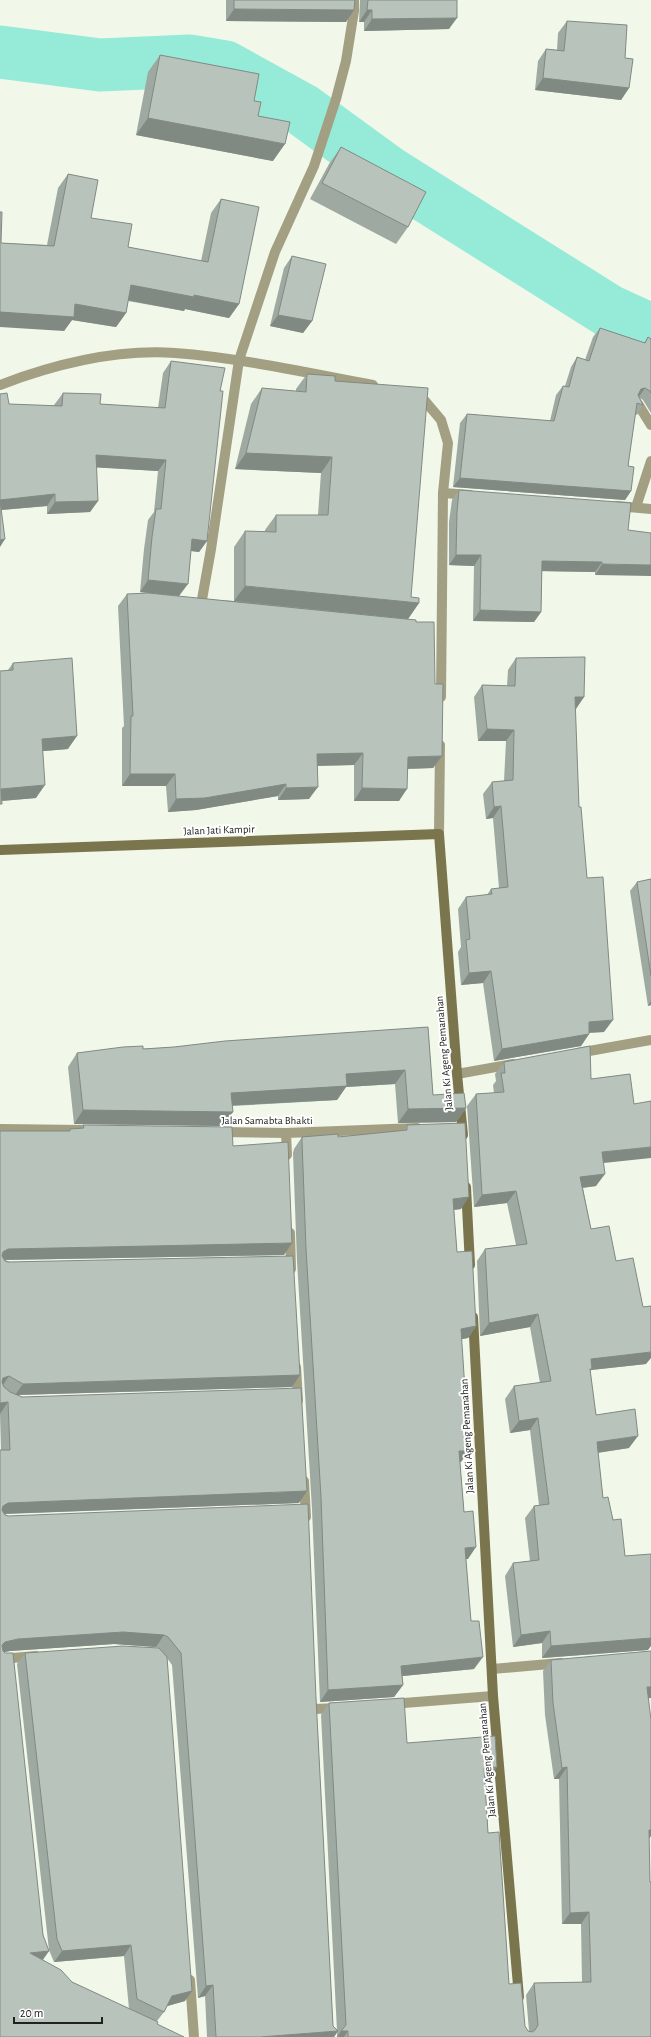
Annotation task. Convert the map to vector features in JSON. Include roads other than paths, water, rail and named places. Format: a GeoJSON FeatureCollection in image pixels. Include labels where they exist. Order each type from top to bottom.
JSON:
{"type":"FeatureCollection","features":[{"type":"Feature","properties":{"kind":"street"},"geometry":{"type":"LineString","coordinates":[[201,605],[211,549],[239,360],[275,252],[314,166],[336,99],[346,61],[354,11],[354,0]]}},
{"type":"Feature","properties":{"kind":"street"},"geometry":{"type":"LineString","coordinates":[[0,385],[79,361],[125,354],[174,353],[239,360],[380,386]]}},
{"type":"Feature","properties":{"kind":"street"},"geometry":{"type":"LineString","coordinates":[[403,390],[425,401],[441,420],[448,442],[443,493],[437,629],[441,708]]}},
{"type":"Feature","properties":{"kind":"street"},"geometry":{"type":"LineString","coordinates":[[638,404],[651,425]]}},
{"type":"Feature","properties":{"kind":"street"},"geometry":{"type":"LineString","coordinates":[[636,507],[651,460]]}},
{"type":"Feature","properties":{"kind":"street"},"geometry":{"type":"LineString","coordinates":[[443,493],[482,496]]}},
{"type":"Feature","properties":{"kind":"street"},"geometry":{"type":"LineString","coordinates":[[605,505],[651,509]]}},
{"type":"Feature","properties":{"kind":"street"},"geometry":{"type":"LineString","coordinates":[[439,834],[440,731]]}},
{"type":"Feature","properties":{"kind":"street","name":"Jalan Jati Kampir"},"geometry":{"type":"LineString","coordinates":[[0,850],[439,834]]}},
{"type":"Feature","properties":{"kind":"street","name":"Jalan Ki Ageng Pemanahan"},"geometry":{"type":"LineString","coordinates":[[439,834],[459,1128],[464,1144]]}},
{"type":"Feature","properties":{"kind":"street"},"geometry":{"type":"LineString","coordinates":[[565,1055],[651,1040]]}},
{"type":"Feature","properties":{"kind":"street"},"geometry":{"type":"LineString","coordinates":[[456,1074],[526,1062]]}},
{"type":"Feature","properties":{"kind":"street","name":"Jalan Samabta Bhakti"},"geometry":{"type":"LineString","coordinates":[[207,1132],[286,1133],[424,1128]]}},
{"type":"Feature","properties":{"kind":"street"},"geometry":{"type":"LineString","coordinates":[[0,1129],[95,1130]]}},
{"type":"Feature","properties":{"kind":"street"},"geometry":{"type":"LineString","coordinates":[[286,1133],[287,1163]]}},
{"type":"Feature","properties":{"kind":"street"},"geometry":{"type":"LineString","coordinates":[[465,1176],[471,1279]]}},
{"type":"Feature","properties":{"kind":"street"},"geometry":{"type":"LineString","coordinates":[[290,1224],[287,1261],[292,1277]]}},
{"type":"Feature","properties":{"kind":"street","name":"Jalan Ki Ageng Pemanahan"},"geometry":{"type":"LineString","coordinates":[[472,1303],[493,1696],[520,2005]]}},
{"type":"Feature","properties":{"kind":"street"},"geometry":{"type":"LineString","coordinates":[[296,1354],[294,1393],[299,1408]]}},
{"type":"Feature","properties":{"kind":"street"},"geometry":{"type":"LineString","coordinates":[[303,1471],[302,1510],[306,1525]]}},
{"type":"Feature","properties":{"kind":"street"},"geometry":{"type":"LineString","coordinates":[[7,1660],[48,1655]]}},
{"type":"Feature","properties":{"kind":"street"},"geometry":{"type":"LineString","coordinates":[[492,1669],[572,1663]]}},
{"type":"Feature","properties":{"kind":"street"},"geometry":{"type":"LineString","coordinates":[[384,1704],[493,1696]]}},
{"type":"Feature","properties":{"kind":"street"},"geometry":{"type":"LineString","coordinates":[[314,1709],[345,1707]]}},
{"type":"Feature","properties":{"kind":"street"},"geometry":{"type":"LineString","coordinates":[[189,1966],[194,2037]]}},
{"type":"Feature","properties":{"kind":"waterway"},"geometry":{"type":"LineString","coordinates":[[0,52],[100,65],[189,61],[225,67],[303,110],[388,172],[609,311],[651,330]]}}]}
